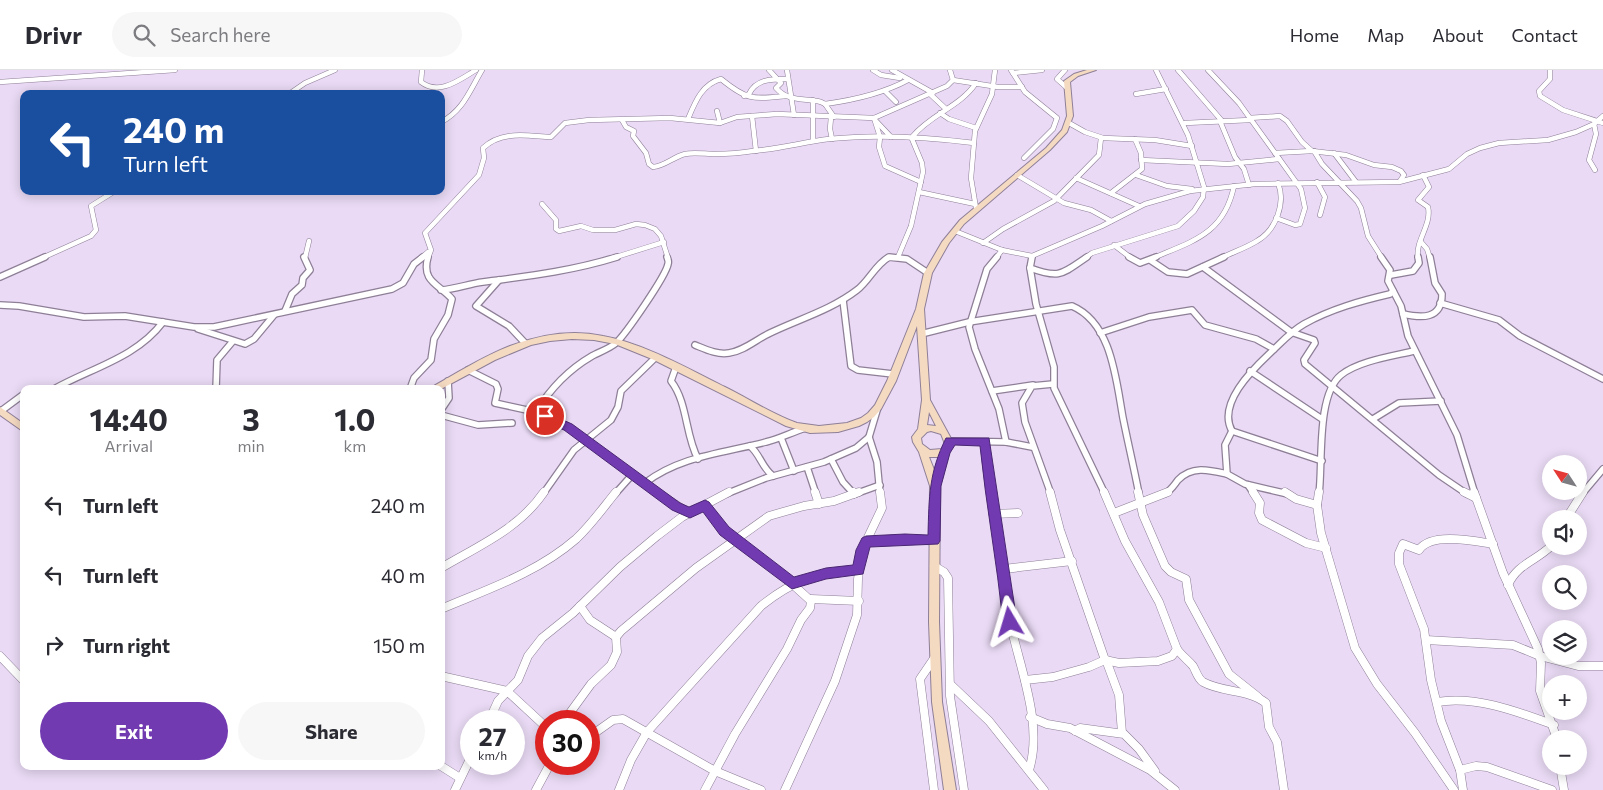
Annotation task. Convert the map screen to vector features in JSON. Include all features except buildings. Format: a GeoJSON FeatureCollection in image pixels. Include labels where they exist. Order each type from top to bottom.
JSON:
{"type":"FeatureCollection","features":[{"type":"Feature","properties":{"kind":"main road"},"geometry":{"type":"LineString","coordinates":[[442,385],[514,346],[554,336],[594,337],[616,343],[676,367],[790,424],[806,428],[845,427],[863,420],[878,407],[920,308],[928,274],[955,231],[976,206],[1017,175],[1057,140],[1069,123],[1067,81],[1071,77],[1093,70]]}},
{"type":"Feature","properties":{"kind":"main road"},"geometry":{"type":"LineString","coordinates":[[920,308],[926,400],[922,430],[916,440],[923,452],[935,486]]}},
{"type":"Feature","properties":{"kind":"main road"},"geometry":{"type":"LineString","coordinates":[[923,452],[934,454],[944,451],[949,446],[950,441],[926,400]]}},
{"type":"Feature","properties":{"kind":"main road"},"geometry":{"type":"LineString","coordinates":[[0,410],[20,425]]}},
{"type":"Feature","properties":{"kind":"main road"},"geometry":{"type":"LineString","coordinates":[[922,430],[932,428],[942,430]]}},
{"type":"Feature","properties":{"kind":"main road"},"geometry":{"type":"LineString","coordinates":[[944,451],[935,486],[935,657],[937,702],[950,790]]}},
{"type":"Feature","properties":{"kind":"street"},"geometry":{"type":"LineString","coordinates":[[0,82],[48,77],[118,75],[174,70]]}},
{"type":"Feature","properties":{"kind":"street"},"geometry":{"type":"LineString","coordinates":[[296,90],[335,70]]}},
{"type":"Feature","properties":{"kind":"street"},"geometry":{"type":"LineString","coordinates":[[422,70],[421,82],[426,87],[433,89],[452,84],[476,70]]}},
{"type":"Feature","properties":{"kind":"street"},"geometry":{"type":"LineString","coordinates":[[445,120],[460,110],[482,70]]}},
{"type":"Feature","properties":{"kind":"street"},"geometry":{"type":"LineString","coordinates":[[769,70],[781,83],[776,90],[793,100],[813,100],[825,104],[856,99],[885,91],[906,79]]}},
{"type":"Feature","properties":{"kind":"street"},"geometry":{"type":"LineString","coordinates":[[787,70],[794,115]]}},
{"type":"Feature","properties":{"kind":"street"},"geometry":{"type":"LineString","coordinates":[[873,70],[881,75],[906,79]]}},
{"type":"Feature","properties":{"kind":"street"},"geometry":{"type":"LineString","coordinates":[[892,70],[906,79],[927,88],[946,108]]}},
{"type":"Feature","properties":{"kind":"street"},"geometry":{"type":"LineString","coordinates":[[950,70],[953,80]]}},
{"type":"Feature","properties":{"kind":"street"},"geometry":{"type":"LineString","coordinates":[[920,192],[976,206],[971,178],[976,128],[994,86],[995,70]]}},
{"type":"Feature","properties":{"kind":"street"},"geometry":{"type":"LineString","coordinates":[[1024,158],[1054,128],[1058,119],[1022,87],[1012,72],[1042,70]]}},
{"type":"Feature","properties":{"kind":"street"},"geometry":{"type":"LineString","coordinates":[[1065,70],[1057,79],[1066,86]]}},
{"type":"Feature","properties":{"kind":"street"},"geometry":{"type":"LineString","coordinates":[[1030,268],[1047,274],[1062,274],[1089,254],[1178,226],[1188,218],[1201,200],[1204,188],[1185,123],[1156,70]]}},
{"type":"Feature","properties":{"kind":"street"},"geometry":{"type":"LineString","coordinates":[[1178,70],[1221,121],[1244,169],[1248,184]]}},
{"type":"Feature","properties":{"kind":"street"},"geometry":{"type":"LineString","coordinates":[[1208,70],[1234,96],[1249,119],[1298,182],[1306,205],[1301,222],[1297,225],[1276,218]]}},
{"type":"Feature","properties":{"kind":"street"},"geometry":{"type":"LineString","coordinates":[[1550,70],[1550,79],[1539,91],[1540,96],[1564,110],[1595,123],[1603,123]]}},
{"type":"Feature","properties":{"kind":"street"},"geometry":{"type":"LineString","coordinates":[[744,96],[749,94],[751,88],[756,84],[787,79]]}},
{"type":"Feature","properties":{"kind":"street"},"geometry":{"type":"LineString","coordinates":[[688,119],[704,89],[717,80],[726,82],[744,96],[758,99],[786,96]]}},
{"type":"Feature","properties":{"kind":"street"},"geometry":{"type":"LineString","coordinates":[[411,385],[414,378],[431,360],[435,336],[450,309],[451,297],[434,285],[427,274],[426,262],[431,250],[425,233],[482,172],[483,148],[487,143],[497,138],[517,135],[551,137],[562,125],[572,122],[670,118],[720,123],[737,117],[794,115],[874,119],[932,94],[953,80],[994,86],[1022,87]]}},
{"type":"Feature","properties":{"kind":"street"},"geometry":{"type":"LineString","coordinates":[[912,139],[918,130],[946,108],[966,96],[976,83]]}},
{"type":"Feature","properties":{"kind":"street"},"geometry":{"type":"LineString","coordinates":[[1136,94],[1166,89]]}},
{"type":"Feature","properties":{"kind":"street"},"geometry":{"type":"LineString","coordinates":[[885,91],[896,102]]}},
{"type":"Feature","properties":{"kind":"street"},"geometry":{"type":"LineString","coordinates":[[813,100],[815,116],[813,140]]}},
{"type":"Feature","properties":{"kind":"street"},"geometry":{"type":"LineString","coordinates":[[825,104],[833,117]]}},
{"type":"Feature","properties":{"kind":"street"},"geometry":{"type":"LineString","coordinates":[[717,111],[720,123]]}},
{"type":"Feature","properties":{"kind":"street"},"geometry":{"type":"LineString","coordinates":[[940,113],[949,119],[976,128]]}},
{"type":"Feature","properties":{"kind":"street"},"geometry":{"type":"LineString","coordinates":[[752,116],[756,151]]}},
{"type":"Feature","properties":{"kind":"street"},"geometry":{"type":"LineString","coordinates":[[1185,123],[1277,116],[1284,118],[1302,142],[1313,151],[1325,168],[1341,182],[1361,208],[1368,236],[1383,257],[1390,275],[1388,281],[1403,314],[1414,351],[1420,358],[1457,435],[1462,457],[1508,585],[1531,631],[1540,656],[1540,691],[1555,730]]}},
{"type":"Feature","properties":{"kind":"street"},"geometry":{"type":"LineString","coordinates":[[955,231],[1002,250],[1032,256],[1111,221],[1138,206],[1204,188],[1298,182],[1399,182],[1449,169],[1467,154],[1480,148],[1499,144],[1548,140],[1576,132],[1595,123],[1603,116]]}},
{"type":"Feature","properties":{"kind":"street"},"geometry":{"type":"LineString","coordinates":[[832,139],[830,126],[833,117]]}},
{"type":"Feature","properties":{"kind":"street"},"geometry":{"type":"LineString","coordinates":[[874,119],[891,137]]}},
{"type":"Feature","properties":{"kind":"street"},"geometry":{"type":"LineString","coordinates":[[874,119],[880,137],[878,147],[885,166],[910,179],[921,182]]}},
{"type":"Feature","properties":{"kind":"street"},"geometry":{"type":"LineString","coordinates":[[622,120],[626,127],[634,131],[633,136],[646,153],[649,164],[653,167],[662,166],[685,154],[721,154],[756,151],[813,140],[880,137],[912,139],[930,137],[974,143]]}},
{"type":"Feature","properties":{"kind":"street"},"geometry":{"type":"LineString","coordinates":[[1069,123],[1101,138],[1160,140],[1192,146]]}},
{"type":"Feature","properties":{"kind":"street"},"geometry":{"type":"LineString","coordinates":[[1595,123],[1596,134],[1589,160],[1595,170]]}},
{"type":"Feature","properties":{"kind":"street"},"geometry":{"type":"LineString","coordinates":[[983,243],[1003,229],[1057,199],[1099,155],[1101,138]]}},
{"type":"Feature","properties":{"kind":"street"},"geometry":{"type":"LineString","coordinates":[[898,257],[902,242],[911,226],[914,205],[920,192],[923,168],[912,139]]}},
{"type":"Feature","properties":{"kind":"street"},"geometry":{"type":"LineString","coordinates":[[1111,193],[1142,170],[1135,139]]}},
{"type":"Feature","properties":{"kind":"street"},"geometry":{"type":"LineString","coordinates":[[1275,153],[1313,151],[1334,153],[1397,169],[1404,175],[1399,182]]}},
{"type":"Feature","properties":{"kind":"street"},"geometry":{"type":"LineString","coordinates":[[1334,153],[1356,182]]}},
{"type":"Feature","properties":{"kind":"street"},"geometry":{"type":"LineString","coordinates":[[1141,160],[1198,163],[1279,159]]}},
{"type":"Feature","properties":{"kind":"street"},"geometry":{"type":"LineString","coordinates":[[1017,175],[1068,205],[1091,210],[1111,221]]}},
{"type":"Feature","properties":{"kind":"street"},"geometry":{"type":"LineString","coordinates":[[1136,175],[1172,187],[1197,190]]}},
{"type":"Feature","properties":{"kind":"street"},"geometry":{"type":"LineString","coordinates":[[1390,275],[1415,270],[1419,263],[1417,251],[1429,212],[1428,207],[1418,200],[1429,187],[1423,175]]}},
{"type":"Feature","properties":{"kind":"street"},"geometry":{"type":"LineString","coordinates":[[1076,178],[1138,206]]}},
{"type":"Feature","properties":{"kind":"street"},"geometry":{"type":"LineString","coordinates":[[1317,182],[1322,188],[1325,197],[1320,216]]}},
{"type":"Feature","properties":{"kind":"street"},"geometry":{"type":"LineString","coordinates":[[1150,260],[1162,270],[1175,274],[1187,274],[1258,240],[1276,218],[1282,202],[1282,193],[1278,183]]}},
{"type":"Feature","properties":{"kind":"street"},"geometry":{"type":"LineString","coordinates":[[1114,246],[1139,263],[1192,242],[1213,229],[1221,219],[1231,201],[1234,186]]}},
{"type":"Feature","properties":{"kind":"street"},"geometry":{"type":"LineString","coordinates":[[0,277],[91,236],[96,230],[91,206],[107,195]]}},
{"type":"Feature","properties":{"kind":"street"},"geometry":{"type":"LineString","coordinates":[[536,412],[548,392],[566,375],[590,357],[616,343],[648,300],[665,273],[668,262],[664,242],[655,229],[639,224],[615,230],[593,230],[581,226],[557,231],[557,220],[545,211],[542,204]]}},
{"type":"Feature","properties":{"kind":"street"},"geometry":{"type":"LineString","coordinates":[[285,311],[292,294],[302,285],[303,278],[310,270],[304,254],[309,240]]}},
{"type":"Feature","properties":{"kind":"street"},"geometry":{"type":"LineString","coordinates":[[441,290],[538,275],[603,261],[664,242]]}},
{"type":"Feature","properties":{"kind":"street"},"geometry":{"type":"LineString","coordinates":[[1403,314],[1431,317],[1436,314],[1440,303],[1442,294],[1434,284],[1428,248],[1421,242]]}},
{"type":"Feature","properties":{"kind":"street"},"geometry":{"type":"LineString","coordinates":[[0,305],[19,306],[84,317],[125,316],[194,327],[214,327],[392,289],[403,283],[414,264],[431,250]]}},
{"type":"Feature","properties":{"kind":"street"},"geometry":{"type":"LineString","coordinates":[[1002,250],[987,269],[969,322],[975,349],[1001,415],[1006,442]]}},
{"type":"Feature","properties":{"kind":"street"},"geometry":{"type":"LineString","coordinates":[[1032,256],[1030,268],[1038,312],[1052,360],[1053,384],[1059,401],[1076,430],[1125,541],[1159,602],[1177,649],[1183,658],[1192,665],[1201,681],[1212,686],[1258,697]]}},
{"type":"Feature","properties":{"kind":"street"},"geometry":{"type":"LineString","coordinates":[[695,345],[718,353],[736,351],[843,300],[861,287],[884,259],[889,257],[898,257],[912,261],[928,274]]}},
{"type":"Feature","properties":{"kind":"street"},"geometry":{"type":"LineString","coordinates":[[1203,267],[1291,332],[1309,336],[1314,341],[1304,362],[1458,490],[1476,498]]}},
{"type":"Feature","properties":{"kind":"street"},"geometry":{"type":"LineString","coordinates":[[499,280],[476,306],[509,326],[525,343]]}},
{"type":"Feature","properties":{"kind":"street"},"geometry":{"type":"LineString","coordinates":[[1232,431],[1229,423],[1230,410],[1241,383],[1291,332],[1321,316],[1350,305],[1390,294],[1393,291]]}},
{"type":"Feature","properties":{"kind":"street"},"geometry":{"type":"LineString","coordinates":[[843,300],[851,366],[858,370],[893,374]]}},
{"type":"Feature","properties":{"kind":"street"},"geometry":{"type":"LineString","coordinates":[[1440,303],[1499,320],[1520,336],[1603,379]]}},
{"type":"Feature","properties":{"kind":"street"},"geometry":{"type":"LineString","coordinates":[[921,334],[969,322],[1074,306],[1084,313],[1100,334],[1114,369],[1120,410],[1140,502],[1163,563],[1171,572],[1186,579],[1189,600],[1229,674],[1266,703],[1269,727],[1277,742],[1284,790]]}},
{"type":"Feature","properties":{"kind":"street"},"geometry":{"type":"LineString","coordinates":[[1100,334],[1149,317],[1192,310],[1205,325],[1256,339],[1274,349]]}},
{"type":"Feature","properties":{"kind":"street"},"geometry":{"type":"LineString","coordinates":[[194,327],[245,344],[251,341],[275,314]]}},
{"type":"Feature","properties":{"kind":"street"},"geometry":{"type":"LineString","coordinates":[[61,385],[79,375],[102,368],[136,348],[157,330],[163,322]]}},
{"type":"Feature","properties":{"kind":"street"},"geometry":{"type":"LineString","coordinates":[[216,385],[217,360],[233,341]]}},
{"type":"Feature","properties":{"kind":"street"},"geometry":{"type":"LineString","coordinates":[[1414,351],[1367,363],[1342,374],[1331,386],[1322,419],[1320,437],[1322,461],[1317,505],[1326,548],[1349,633],[1358,654],[1377,684],[1420,739],[1454,790]]}},
{"type":"Feature","properties":{"kind":"street"},"geometry":{"type":"LineString","coordinates":[[445,566],[499,534],[528,512],[570,454],[615,415],[622,400],[621,390],[655,358]]}},
{"type":"Feature","properties":{"kind":"street"},"geometry":{"type":"LineString","coordinates":[[676,367],[671,381],[679,391],[686,424],[691,435],[691,446],[698,458]]}},
{"type":"Feature","properties":{"kind":"street"},"geometry":{"type":"LineString","coordinates":[[468,370],[496,384],[498,389],[495,403],[536,412],[568,427],[672,504],[690,513]]}},
{"type":"Feature","properties":{"kind":"street"},"geometry":{"type":"LineString","coordinates":[[1250,372],[1292,397],[1322,419]]}},
{"type":"Feature","properties":{"kind":"street"},"geometry":{"type":"LineString","coordinates":[[445,404],[449,398],[448,381]]}},
{"type":"Feature","properties":{"kind":"street"},"geometry":{"type":"LineString","coordinates":[[992,390],[1053,384]]}},
{"type":"Feature","properties":{"kind":"street"},"geometry":{"type":"LineString","coordinates":[[1033,385],[1022,407],[1032,446],[1052,497],[1060,530],[1072,560],[1105,660],[1117,686],[1122,718],[1122,733]]}},
{"type":"Feature","properties":{"kind":"street"},"geometry":{"type":"LineString","coordinates":[[0,410],[20,397]]}},
{"type":"Feature","properties":{"kind":"street"},"geometry":{"type":"LineString","coordinates":[[1373,419],[1399,403],[1441,401]]}},
{"type":"Feature","properties":{"kind":"street"},"geometry":{"type":"LineString","coordinates":[[494,710],[498,701],[518,680],[528,656],[542,638],[580,606],[620,567],[671,525],[723,495],[773,476],[831,459],[856,448],[869,437],[878,407]]}},
{"type":"Feature","properties":{"kind":"street"},"geometry":{"type":"LineString","coordinates":[[445,416],[478,425],[512,423]]}},
{"type":"Feature","properties":{"kind":"street"},"geometry":{"type":"LineString","coordinates":[[645,484],[656,474],[670,467],[698,458],[781,438],[806,428]]}},
{"type":"Feature","properties":{"kind":"street"},"geometry":{"type":"LineString","coordinates":[[1227,474],[1225,450],[1228,436],[1232,431]]}},
{"type":"Feature","properties":{"kind":"street"},"geometry":{"type":"LineString","coordinates":[[1232,431],[1322,461]]}},
{"type":"Feature","properties":{"kind":"street"},"geometry":{"type":"LineString","coordinates":[[785,790],[841,665],[856,620],[862,550],[881,512],[877,462],[869,437]]}},
{"type":"Feature","properties":{"kind":"street"},"geometry":{"type":"LineString","coordinates":[[781,438],[794,471]]}},
{"type":"Feature","properties":{"kind":"street"},"geometry":{"type":"LineString","coordinates":[[950,441],[1006,442],[1032,446]]}},
{"type":"Feature","properties":{"kind":"street"},"geometry":{"type":"LineString","coordinates":[[985,442],[994,514],[1004,569],[1009,618],[1025,680],[1030,717],[1034,754],[1029,770]]}},
{"type":"Feature","properties":{"kind":"street"},"geometry":{"type":"LineString","coordinates":[[750,446],[759,454],[764,469],[773,476]]}},
{"type":"Feature","properties":{"kind":"street"},"geometry":{"type":"LineString","coordinates":[[831,459],[839,477],[854,494]]}},
{"type":"Feature","properties":{"kind":"street"},"geometry":{"type":"LineString","coordinates":[[807,467],[819,504]]}},
{"type":"Feature","properties":{"kind":"street"},"geometry":{"type":"LineString","coordinates":[[1572,510],[1581,495],[1603,469]]}},
{"type":"Feature","properties":{"kind":"street"},"geometry":{"type":"LineString","coordinates":[[1114,513],[1168,492],[1180,478],[1193,470],[1209,470],[1227,474],[1248,484],[1287,494],[1296,500],[1317,505]]}},
{"type":"Feature","properties":{"kind":"street"},"geometry":{"type":"LineString","coordinates":[[445,607],[508,582],[553,558],[588,528],[632,475]]}},
{"type":"Feature","properties":{"kind":"street"},"geometry":{"type":"LineString","coordinates":[[1248,484],[1260,503],[1259,513],[1262,520],[1306,543],[1326,548]]}},
{"type":"Feature","properties":{"kind":"street"},"geometry":{"type":"LineString","coordinates":[[572,710],[591,684],[611,665],[617,652],[616,637],[635,618],[667,594],[696,568],[769,516],[834,501],[880,485]]}},
{"type":"Feature","properties":{"kind":"street"},"geometry":{"type":"LineString","coordinates":[[705,505],[720,525],[735,540],[811,600],[859,601]]}},
{"type":"Feature","properties":{"kind":"street"},"geometry":{"type":"LineString","coordinates":[[994,514],[1018,513]]}},
{"type":"Feature","properties":{"kind":"street"},"geometry":{"type":"LineString","coordinates":[[866,541],[905,539],[934,541]]}},
{"type":"Feature","properties":{"kind":"street"},"geometry":{"type":"LineString","coordinates":[[1463,790],[1460,770],[1442,726],[1431,680],[1424,629],[1400,564],[1399,553],[1402,545],[1407,544],[1419,550],[1432,540],[1452,539],[1493,544]]}},
{"type":"Feature","properties":{"kind":"street"},"geometry":{"type":"LineString","coordinates":[[1508,585],[1515,571],[1530,559],[1542,554]]}},
{"type":"Feature","properties":{"kind":"street"},"geometry":{"type":"LineString","coordinates":[[1004,569],[1072,560]]}},
{"type":"Feature","properties":{"kind":"street"},"geometry":{"type":"LineString","coordinates":[[934,566],[944,572],[948,578],[950,684],[954,729],[964,790]]}},
{"type":"Feature","properties":{"kind":"street"},"geometry":{"type":"LineString","coordinates":[[619,790],[626,770],[646,732],[715,658],[740,627],[768,600],[792,584],[826,574],[859,570]]}},
{"type":"Feature","properties":{"kind":"street"},"geometry":{"type":"LineString","coordinates":[[705,790],[734,734],[787,649],[801,620],[810,608],[811,600]]}},
{"type":"Feature","properties":{"kind":"street"},"geometry":{"type":"LineString","coordinates":[[580,606],[586,617],[616,637]]}},
{"type":"Feature","properties":{"kind":"street"},"geometry":{"type":"LineString","coordinates":[[1426,640],[1505,644],[1518,646],[1540,656],[1578,666],[1603,666]]}},
{"type":"Feature","properties":{"kind":"street"},"geometry":{"type":"LineString","coordinates":[[1025,680],[1052,677],[1094,666],[1105,660],[1119,663],[1158,661],[1172,656],[1177,649]]}},
{"type":"Feature","properties":{"kind":"street"},"geometry":{"type":"LineString","coordinates":[[0,656],[20,677]]}},
{"type":"Feature","properties":{"kind":"street"},"geometry":{"type":"LineString","coordinates":[[934,790],[920,679],[935,657]]}},
{"type":"Feature","properties":{"kind":"street"},"geometry":{"type":"LineString","coordinates":[[445,677],[507,691],[535,717]]}},
{"type":"Feature","properties":{"kind":"street"},"geometry":{"type":"LineString","coordinates":[[950,684],[977,708],[1044,790]]}},
{"type":"Feature","properties":{"kind":"street"},"geometry":{"type":"LineString","coordinates":[[1437,702],[1445,700],[1481,704],[1554,725]]}},
{"type":"Feature","properties":{"kind":"street"},"geometry":{"type":"LineString","coordinates":[[1030,717],[1047,724],[1066,726],[1157,775],[1175,790]]}},
{"type":"Feature","properties":{"kind":"street"},"geometry":{"type":"LineString","coordinates":[[600,730],[617,719],[628,721],[715,771],[761,790]]}},
{"type":"Feature","properties":{"kind":"street"},"geometry":{"type":"LineString","coordinates":[[1075,731],[1080,728],[1122,733],[1140,749],[1157,775]]}},
{"type":"Feature","properties":{"kind":"street"},"geometry":{"type":"LineString","coordinates":[[1460,770],[1483,766],[1552,790]]}},
{"type":"Feature","properties":{"kind":"street"},"geometry":{"type":"LineString","coordinates":[[445,769],[460,778]]}},
{"type":"Feature","properties":{"kind":"street"},"geometry":{"type":"LineString","coordinates":[[456,790],[462,775]]}},
{"type":"Feature","properties":{"kind":"street"},"geometry":{"type":"LineString","coordinates":[[536,790],[544,775]]}},
{"type":"Feature","properties":{"kind":"street"},"geometry":{"type":"LineString","coordinates":[[1562,775],[1564,790]]}},
{"type":"Feature","properties":{"kind":"route"},"geometry":{"type":"LineString","coordinates":[[545,416],[568,427],[683,510],[690,513],[705,505],[725,531],[792,584],[799,580],[826,574],[859,570],[862,550],[866,541],[905,539],[934,541],[935,486],[944,451],[949,446],[950,441],[985,442],[992,506],[1004,569],[1010,622]]}}]}
